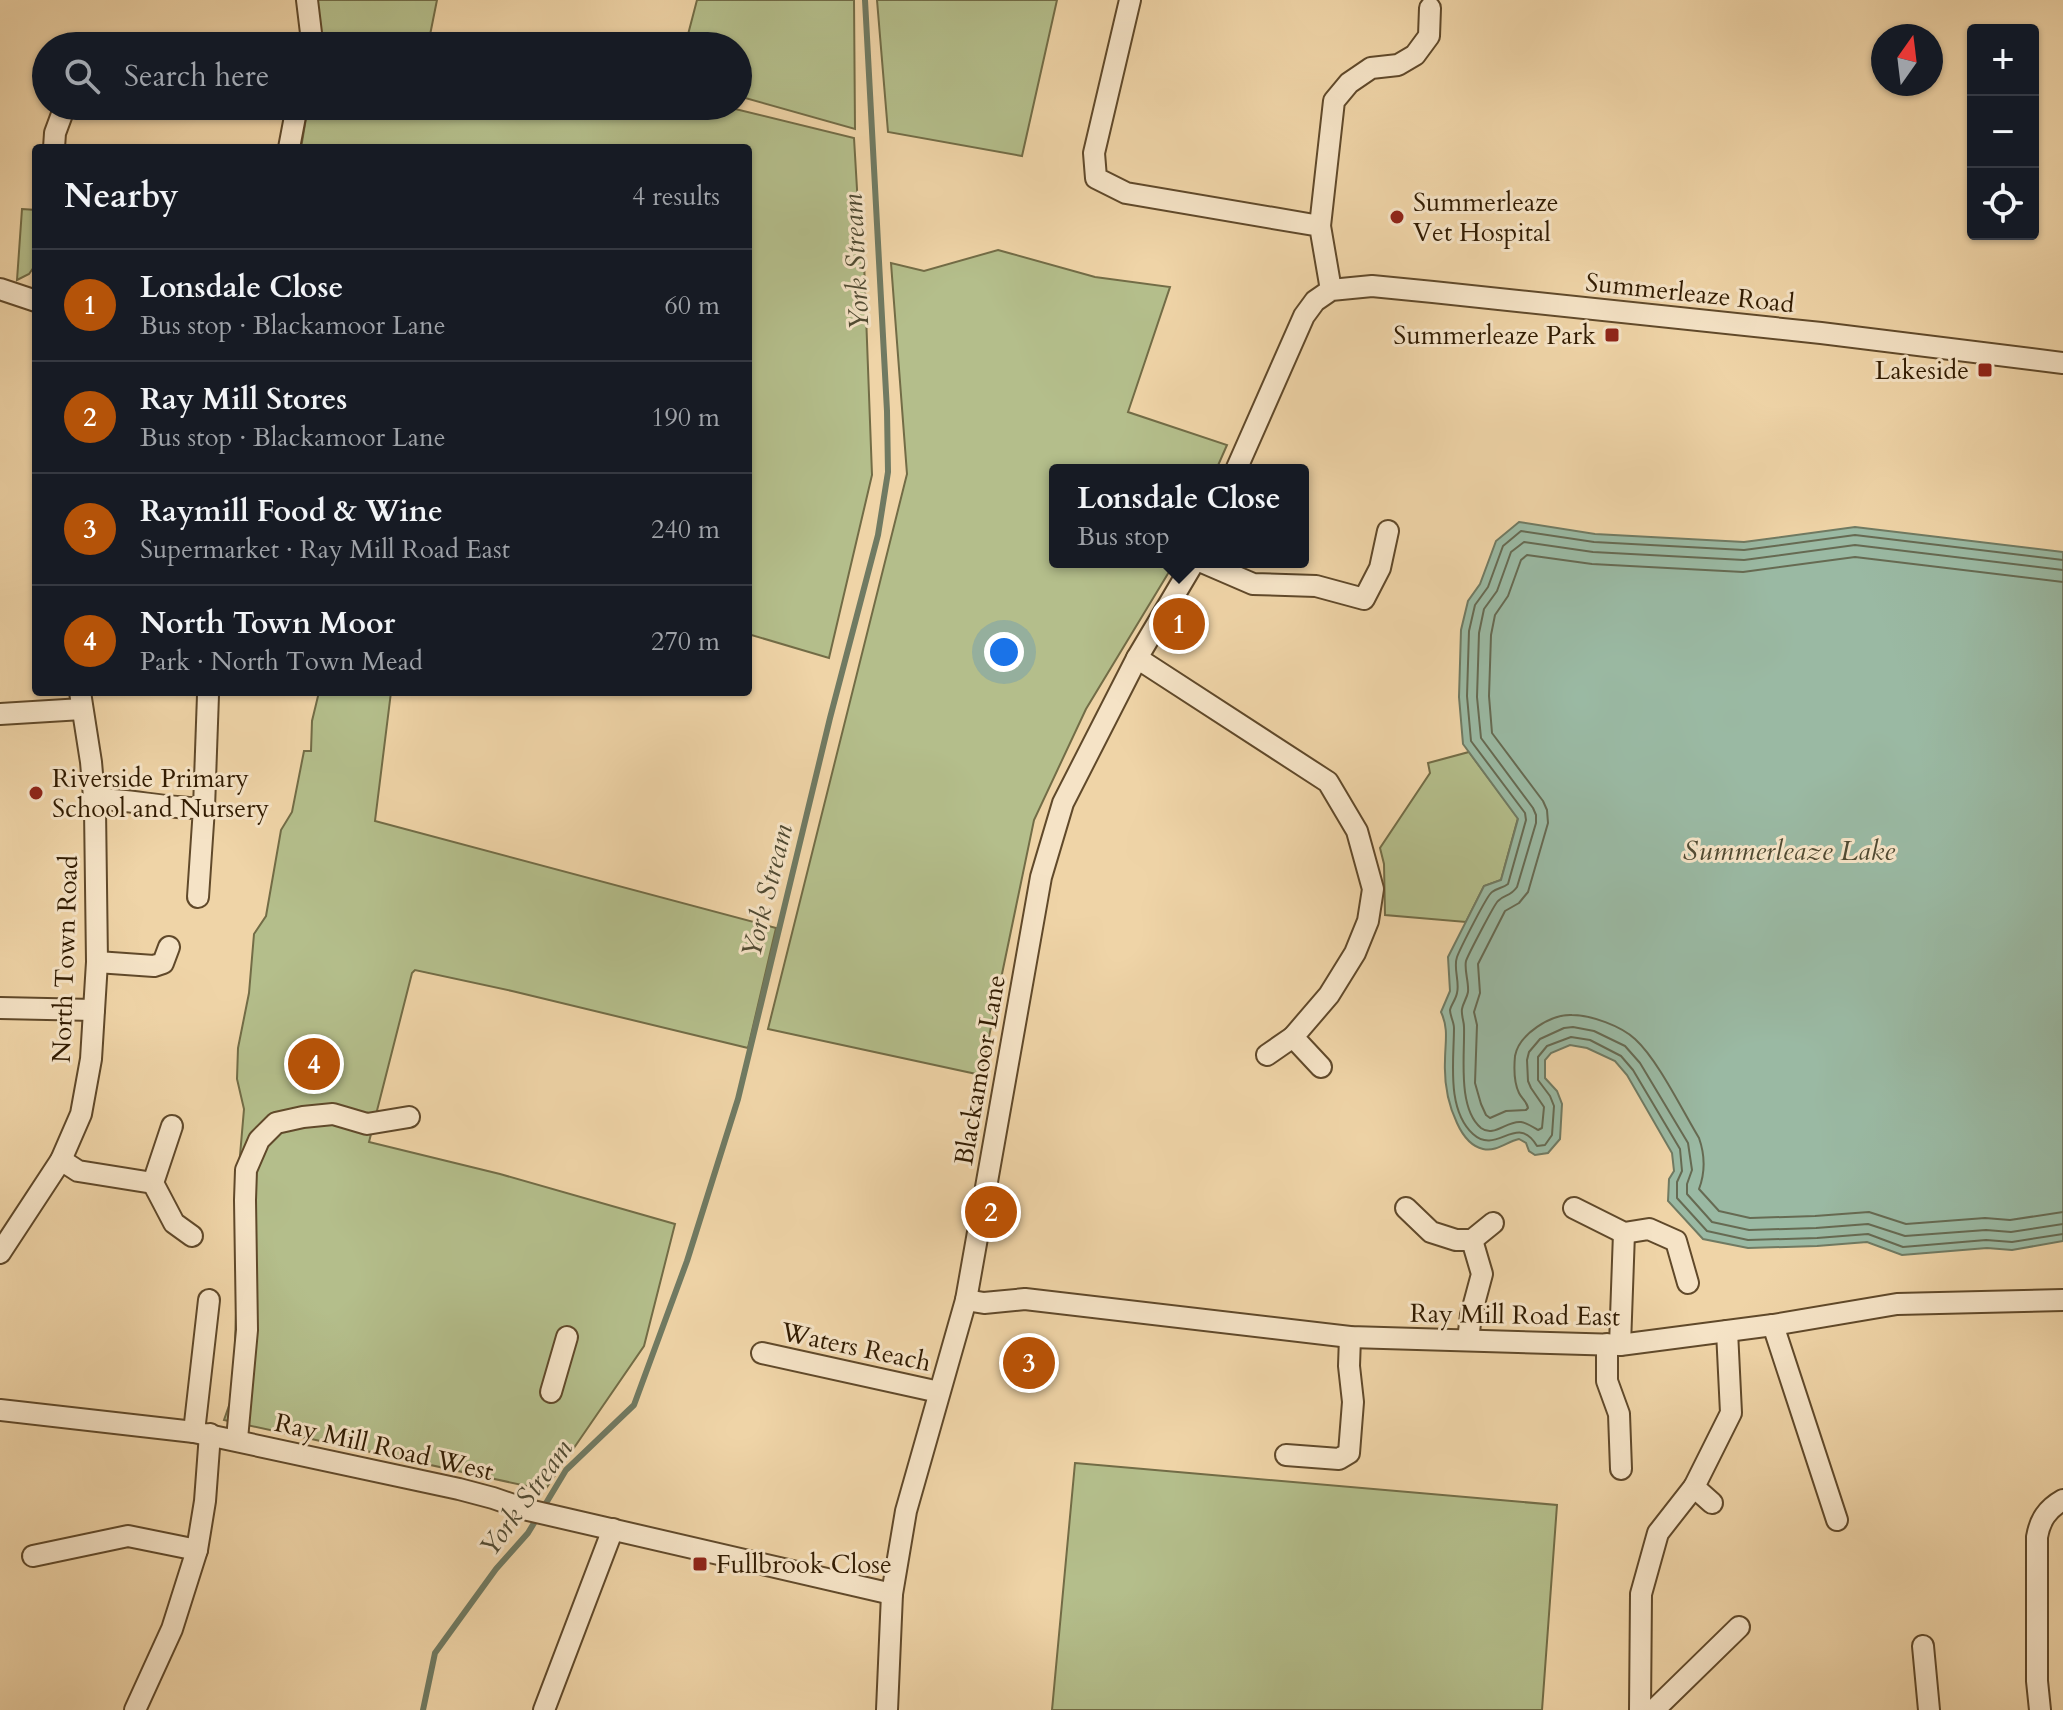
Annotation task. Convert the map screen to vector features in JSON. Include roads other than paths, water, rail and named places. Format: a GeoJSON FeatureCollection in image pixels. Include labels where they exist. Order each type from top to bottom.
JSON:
{"type":"FeatureCollection","features":[{"type":"Feature","properties":{"kind":"street"},"geometry":{"type":"LineString","coordinates":[[307,0],[311,32]]}},
{"type":"Feature","properties":{"kind":"street"},"geometry":{"type":"LineString","coordinates":[[1130,0],[1094,153],[1096,178],[1126,193],[1320,226]]}},
{"type":"Feature","properties":{"kind":"street"},"geometry":{"type":"LineString","coordinates":[[1239,464],[1304,316],[1323,296],[1320,226],[1334,101],[1349,83],[1371,68],[1398,65],[1415,55],[1429,36],[1430,8]]}},
{"type":"Feature","properties":{"kind":"street"},"geometry":{"type":"LineString","coordinates":[[54,144],[60,120]]}},
{"type":"Feature","properties":{"kind":"street"},"geometry":{"type":"LineString","coordinates":[[290,144],[294,120]]}},
{"type":"Feature","properties":{"kind":"street","name":"Summerleaze Road"},"geometry":{"type":"LineString","coordinates":[[1323,296],[1372,286],[1806,331],[2063,363]]}},
{"type":"Feature","properties":{"kind":"street"},"geometry":{"type":"LineString","coordinates":[[0,289],[32,300]]}},
{"type":"Feature","properties":{"kind":"street"},"geometry":{"type":"LineString","coordinates":[[1216,568],[1253,584],[1316,586],[1364,599],[1380,568],[1388,531]]}},
{"type":"Feature","properties":{"kind":"street","name":"Blackamoor Lane"},"geometry":{"type":"LineString","coordinates":[[887,1710],[892,1594],[906,1511],[966,1300],[1041,877],[1063,803],[1137,658],[1190,568]]}},
{"type":"Feature","properties":{"kind":"street"},"geometry":{"type":"LineString","coordinates":[[1137,658],[1328,782],[1357,831],[1373,889],[1368,921],[1355,953],[1329,995],[1293,1037],[1267,1055]]}},
{"type":"Feature","properties":{"kind":"street"},"geometry":{"type":"LineString","coordinates":[[198,897],[208,696]]}},
{"type":"Feature","properties":{"kind":"street"},"geometry":{"type":"LineString","coordinates":[[0,714],[81,701]]}},
{"type":"Feature","properties":{"kind":"street","name":"North Town Road"},"geometry":{"type":"LineString","coordinates":[[0,1253],[8,1222],[61,1160],[81,1114],[91,1059],[97,962],[94,799],[81,701]]}},
{"type":"Feature","properties":{"kind":"street"},"geometry":{"type":"LineString","coordinates":[[94,799],[204,808]]}},
{"type":"Feature","properties":{"kind":"street"},"geometry":{"type":"LineString","coordinates":[[97,962],[154,966],[163,963],[169,947]]}},
{"type":"Feature","properties":{"kind":"street"},"geometry":{"type":"LineString","coordinates":[[0,1008],[94,1010]]}},
{"type":"Feature","properties":{"kind":"street"},"geometry":{"type":"LineString","coordinates":[[1293,1037],[1321,1067]]}},
{"type":"Feature","properties":{"kind":"street"},"geometry":{"type":"LineString","coordinates":[[237,1439],[247,1330],[246,1170],[259,1140],[276,1123],[303,1117],[333,1114],[367,1124],[409,1117]]}},
{"type":"Feature","properties":{"kind":"street"},"geometry":{"type":"LineString","coordinates":[[172,1126],[153,1183],[174,1223],[192,1236]]}},
{"type":"Feature","properties":{"kind":"street"},"geometry":{"type":"LineString","coordinates":[[61,1160],[78,1171],[153,1183]]}},
{"type":"Feature","properties":{"kind":"street"},"geometry":{"type":"LineString","coordinates":[[1406,1208],[1431,1232],[1456,1240],[1472,1240],[1493,1223]]}},
{"type":"Feature","properties":{"kind":"street"},"geometry":{"type":"LineString","coordinates":[[1574,1208],[1624,1233],[1649,1229],[1676,1241],[1688,1283]]}},
{"type":"Feature","properties":{"kind":"street"},"geometry":{"type":"LineString","coordinates":[[1621,1469],[1619,1414],[1607,1381],[1624,1233]]}},
{"type":"Feature","properties":{"kind":"street"},"geometry":{"type":"LineString","coordinates":[[1468,1340],[1482,1274],[1472,1240]]}},
{"type":"Feature","properties":{"kind":"street","name":"Ray Mill Road East"},"geometry":{"type":"LineString","coordinates":[[966,1300],[984,1303],[1025,1299],[1350,1337],[1613,1345],[1773,1325],[1897,1304],[2063,1300]]}},
{"type":"Feature","properties":{"kind":"street"},"geometry":{"type":"LineString","coordinates":[[135,1710],[172,1629],[197,1550],[205,1501],[202,1433],[209,1300]]}},
{"type":"Feature","properties":{"kind":"street"},"geometry":{"type":"LineString","coordinates":[[1773,1325],[1837,1520]]}},
{"type":"Feature","properties":{"kind":"street"},"geometry":{"type":"LineString","coordinates":[[1640,1710],[1641,1594],[1658,1533],[1694,1487],[1731,1413],[1727,1331]]}},
{"type":"Feature","properties":{"kind":"street"},"geometry":{"type":"LineString","coordinates":[[551,1392],[567,1337]]}},
{"type":"Feature","properties":{"kind":"street"},"geometry":{"type":"LineString","coordinates":[[1286,1455],[1339,1459],[1349,1453],[1353,1402],[1350,1337]]}},
{"type":"Feature","properties":{"kind":"street","name":"Waters Reach"},"geometry":{"type":"LineString","coordinates":[[762,1353],[939,1392]]}},
{"type":"Feature","properties":{"kind":"street","name":"Ray Mill Road West"},"geometry":{"type":"LineString","coordinates":[[0,1410],[237,1439],[459,1489],[528,1510],[892,1594]]}},
{"type":"Feature","properties":{"kind":"street"},"geometry":{"type":"LineString","coordinates":[[1694,1487],[1712,1503]]}},
{"type":"Feature","properties":{"kind":"street"},"geometry":{"type":"LineString","coordinates":[[2040,1710],[2037,1681],[2037,1537],[2040,1520],[2063,1500]]}},
{"type":"Feature","properties":{"kind":"street"},"geometry":{"type":"LineString","coordinates":[[544,1710],[613,1529]]}},
{"type":"Feature","properties":{"kind":"street"},"geometry":{"type":"LineString","coordinates":[[33,1556],[128,1536],[197,1550]]}},
{"type":"Feature","properties":{"kind":"street"},"geometry":{"type":"LineString","coordinates":[[1654,1710],[1739,1627]]}},
{"type":"Feature","properties":{"kind":"street"},"geometry":{"type":"LineString","coordinates":[[1923,1646],[1929,1710]]}},
{"type":"Feature","properties":{"kind":"water","name":"Summerleaze Lake"},"geometry":{"type":"Polygon","coordinates":[[[1519,522],[1595,534],[1744,542],[1855,527],[2063,552],[2063,1241],[2012,1250],[1987,1248],[1902,1255],[1867,1242],[1748,1248],[1703,1239],[1668,1201],[1669,1179],[1674,1171],[1672,1153],[1627,1075],[1615,1061],[1587,1048],[1570,1045],[1551,1053],[1545,1060],[1545,1078],[1557,1091],[1562,1104],[1560,1139],[1548,1153],[1535,1155],[1519,1139],[1497,1148],[1483,1149],[1464,1135],[1451,1108],[1445,1077],[1446,1030],[1441,1012],[1450,991],[1448,957],[1484,886],[1501,880],[1518,819],[1463,744],[1459,697],[1461,630],[1468,601],[1480,584],[1496,541],[1519,522]]]}},
{"type":"Feature","properties":{"kind":"waterway","name":"York Stream"},"geometry":{"type":"LineString","coordinates":[[423,1710],[435,1653],[496,1569],[528,1533],[566,1470],[634,1405],[687,1261],[738,1099],[830,718],[878,535],[888,472],[865,0]]}},
{"type":"Feature","properties":{"kind":"place","name":"Summerleaze Vet Hospital"},"geometry":{"type":"Point","coordinates":[1397,217]}},
{"type":"Feature","properties":{"kind":"place","name":"Summerleaze Park"},"geometry":{"type":"Point","coordinates":[1612,335]}},
{"type":"Feature","properties":{"kind":"place","name":"Lakeside"},"geometry":{"type":"Point","coordinates":[1985,370]}},
{"type":"Feature","properties":{"kind":"place","name":"Lonsdale Close"},"geometry":{"type":"Point","coordinates":[1179,624]}},
{"type":"Feature","properties":{"kind":"place","name":"Riverside Primary School and Nursery"},"geometry":{"type":"Point","coordinates":[36,793]}},
{"type":"Feature","properties":{"kind":"place","name":"North Town Moor"},"geometry":{"type":"Point","coordinates":[314,1064]}},
{"type":"Feature","properties":{"kind":"place","name":"Ray Mill Stores"},"geometry":{"type":"Point","coordinates":[991,1212]}},
{"type":"Feature","properties":{"kind":"place","name":"Raymill Food & Wine"},"geometry":{"type":"Point","coordinates":[1029,1363]}},
{"type":"Feature","properties":{"kind":"place","name":"Fullbrook Close"},"geometry":{"type":"Point","coordinates":[700,1564]}}]}
